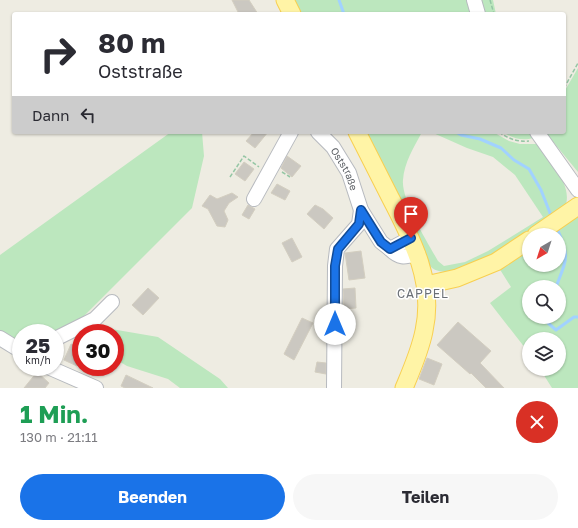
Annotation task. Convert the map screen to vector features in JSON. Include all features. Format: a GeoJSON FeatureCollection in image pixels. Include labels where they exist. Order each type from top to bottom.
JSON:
{"type":"FeatureCollection","features":[{"type":"Feature","properties":{"kind":"main road"},"geometry":{"type":"LineString","coordinates":[[285,0],[291,12]]}},
{"type":"Feature","properties":{"kind":"main road"},"geometry":{"type":"LineString","coordinates":[[357,134],[411,238],[418,254],[426,286],[427,305],[425,330],[419,352],[404,388]]}},
{"type":"Feature","properties":{"kind":"main road"},"geometry":{"type":"LineString","coordinates":[[546,228],[571,210]]}},
{"type":"Feature","properties":{"kind":"main road"},"geometry":{"type":"LineString","coordinates":[[426,286],[457,278],[496,262],[522,245]]}},
{"type":"Feature","properties":{"kind":"street"},"geometry":{"type":"LineString","coordinates":[[474,0],[477,12]]}},
{"type":"Feature","properties":{"kind":"street"},"geometry":{"type":"LineString","coordinates":[[254,199],[290,134]]}},
{"type":"Feature","properties":{"kind":"street","name":"Oststraße"},"geometry":{"type":"LineString","coordinates":[[320,134],[333,147],[349,173],[361,210],[381,242],[396,255],[402,258],[418,254]]}},
{"type":"Feature","properties":{"kind":"street"},"geometry":{"type":"LineString","coordinates":[[539,135],[578,190]]}},
{"type":"Feature","properties":{"kind":"street"},"geometry":{"type":"LineString","coordinates":[[334,388],[335,266],[338,249],[359,224],[361,210]]}},
{"type":"Feature","properties":{"kind":"street"},"geometry":{"type":"LineString","coordinates":[[390,249],[411,238]]}},
{"type":"Feature","properties":{"kind":"street"},"geometry":{"type":"LineString","coordinates":[[64,334],[95,319],[112,302]]}},
{"type":"Feature","properties":{"kind":"street"},"geometry":{"type":"LineString","coordinates":[[0,338],[12,345]]}},
{"type":"Feature","properties":{"kind":"street"},"geometry":{"type":"LineString","coordinates":[[64,374],[96,388]]}},
{"type":"Feature","properties":{"kind":"path"},"geometry":{"type":"LineString","coordinates":[[490,0],[493,12]]}},
{"type":"Feature","properties":{"kind":"path"},"geometry":{"type":"LineString","coordinates":[[566,84],[578,63]]}},
{"type":"Feature","properties":{"kind":"path"},"geometry":{"type":"LineString","coordinates":[[502,134],[508,138],[520,142],[539,135]]}},
{"type":"Feature","properties":{"kind":"path"},"geometry":{"type":"LineString","coordinates":[[230,177],[244,156],[268,173]]}},
{"type":"Feature","properties":{"kind":"green space"},"geometry":{"type":"Polygon","coordinates":[[[290,0],[470,0],[473,12],[297,12],[290,0]]]}},
{"type":"Feature","properties":{"kind":"green space"},"geometry":{"type":"Polygon","coordinates":[[[479,0],[493,0],[496,12],[482,12],[479,0]]]}},
{"type":"Feature","properties":{"kind":"green space"},"geometry":{"type":"Polygon","coordinates":[[[578,68],[578,172],[547,134],[566,134],[566,89],[578,68]]]}},
{"type":"Feature","properties":{"kind":"green space"},"geometry":{"type":"Polygon","coordinates":[[[168,134],[202,134],[204,156],[192,208],[77,323],[64,329],[64,324],[12,324],[12,341],[0,333],[0,255],[168,134]]]}},
{"type":"Feature","properties":{"kind":"green space"},"geometry":{"type":"Polygon","coordinates":[[[363,134],[421,134],[405,167],[403,180],[404,188],[406,199],[422,233],[438,261],[444,266],[465,262],[488,251],[522,230],[522,237],[474,264],[455,271],[439,271],[428,263],[363,134]]]}},
{"type":"Feature","properties":{"kind":"green space"},"geometry":{"type":"Polygon","coordinates":[[[436,134],[497,134],[509,141],[520,144],[537,144],[559,174],[566,190],[567,199],[565,207],[535,228],[525,228],[543,217],[515,175],[493,157],[467,148],[436,134]]]}},
{"type":"Feature","properties":{"kind":"green space"},"geometry":{"type":"Polygon","coordinates":[[[506,134],[532,134],[534,138],[518,139],[506,134]]]}},
{"type":"Feature","properties":{"kind":"green space"},"geometry":{"type":"Polygon","coordinates":[[[578,215],[578,388],[552,388],[544,376],[566,376],[566,332],[522,332],[522,344],[490,303],[511,287],[499,268],[522,253],[522,272],[566,272],[566,228],[560,228],[578,215]]]}},
{"type":"Feature","properties":{"kind":"green space"},"geometry":{"type":"Polygon","coordinates":[[[124,331],[158,337],[220,379],[228,388],[180,388],[168,379],[124,364],[124,331]]]}},
{"type":"Feature","properties":{"kind":"building"},"geometry":{"type":"Polygon","coordinates":[[[232,0],[249,0],[257,12],[238,12],[232,0]]]}},
{"type":"Feature","properties":{"kind":"building"},"geometry":{"type":"Polygon","coordinates":[[[252,134],[266,134],[255,148],[246,141],[252,134]]]}},
{"type":"Feature","properties":{"kind":"building"},"geometry":{"type":"Polygon","coordinates":[[[287,156],[301,166],[292,177],[281,168],[287,156]]]}},
{"type":"Feature","properties":{"kind":"building"},"geometry":{"type":"Polygon","coordinates":[[[244,162],[254,169],[245,181],[235,174],[244,162]]]}},
{"type":"Feature","properties":{"kind":"building"},"geometry":{"type":"Polygon","coordinates":[[[277,184],[290,191],[285,200],[271,193],[277,184]]]}},
{"type":"Feature","properties":{"kind":"building"},"geometry":{"type":"Polygon","coordinates":[[[232,193],[238,197],[229,203],[224,211],[228,220],[225,227],[217,226],[208,209],[202,206],[210,195],[217,199],[232,193]]]}},
{"type":"Feature","properties":{"kind":"building"},"geometry":{"type":"Polygon","coordinates":[[[248,205],[255,209],[249,219],[242,215],[248,205]]]}},
{"type":"Feature","properties":{"kind":"building"},"geometry":{"type":"Polygon","coordinates":[[[315,205],[323,209],[333,218],[324,229],[307,214],[315,205]]]}},
{"type":"Feature","properties":{"kind":"building"},"geometry":{"type":"Polygon","coordinates":[[[292,238],[302,257],[292,262],[282,243],[292,238]]]}},
{"type":"Feature","properties":{"kind":"building"},"geometry":{"type":"Polygon","coordinates":[[[361,251],[365,278],[349,280],[345,253],[361,251]]]}},
{"type":"Feature","properties":{"kind":"building"},"geometry":{"type":"Polygon","coordinates":[[[148,288],[159,298],[143,315],[132,305],[148,288]]]}},
{"type":"Feature","properties":{"kind":"building"},"geometry":{"type":"Polygon","coordinates":[[[355,288],[356,308],[344,309],[343,289],[355,288]]]}},
{"type":"Feature","properties":{"kind":"building"},"geometry":{"type":"Polygon","coordinates":[[[302,318],[313,323],[294,360],[284,354],[302,318]]]}},
{"type":"Feature","properties":{"kind":"building"},"geometry":{"type":"Polygon","coordinates":[[[458,322],[491,351],[480,363],[504,388],[486,388],[471,373],[470,374],[437,345],[458,322]]]}},
{"type":"Feature","properties":{"kind":"building"},"geometry":{"type":"Polygon","coordinates":[[[71,344],[72,364],[64,360],[71,344]]]}},
{"type":"Feature","properties":{"kind":"building"},"geometry":{"type":"Polygon","coordinates":[[[427,358],[442,364],[434,385],[419,379],[427,358]]]}},
{"type":"Feature","properties":{"kind":"building"},"geometry":{"type":"Polygon","coordinates":[[[317,362],[326,363],[326,374],[315,372],[317,362]]]}},
{"type":"Feature","properties":{"kind":"building"},"geometry":{"type":"Polygon","coordinates":[[[126,375],[153,388],[125,388],[121,386],[126,375]]]}},
{"type":"Feature","properties":{"kind":"building"},"geometry":{"type":"Polygon","coordinates":[[[34,376],[41,376],[49,383],[45,388],[24,388],[34,376]]]}},
{"type":"Feature","properties":{"kind":"waterway"},"geometry":{"type":"LineString","coordinates":[[339,0],[343,12]]}},
{"type":"Feature","properties":{"kind":"waterway"},"geometry":{"type":"LineString","coordinates":[[459,134],[480,139],[501,148],[514,160],[529,169],[541,190],[552,218]]}},
{"type":"Feature","properties":{"kind":"waterway"},"geometry":{"type":"LineString","coordinates":[[559,280],[562,272]]}},
{"type":"Feature","properties":{"kind":"waterway"},"geometry":{"type":"LineString","coordinates":[[566,323],[574,317],[578,317]]}},
{"type":"Feature","properties":{"kind":"waterway"},"geometry":{"type":"LineString","coordinates":[[549,324],[556,330],[564,324]]}},
{"type":"Feature","properties":{"kind":"district","name":"CAPPEL"},"geometry":{"type":"Point","coordinates":[423,293]}},
{"type":"Feature","properties":{"kind":"route"},"geometry":{"type":"LineString","coordinates":[[335,324],[335,266],[338,249],[340,244],[359,224],[361,210],[381,242],[390,249],[411,238]]}}]}
